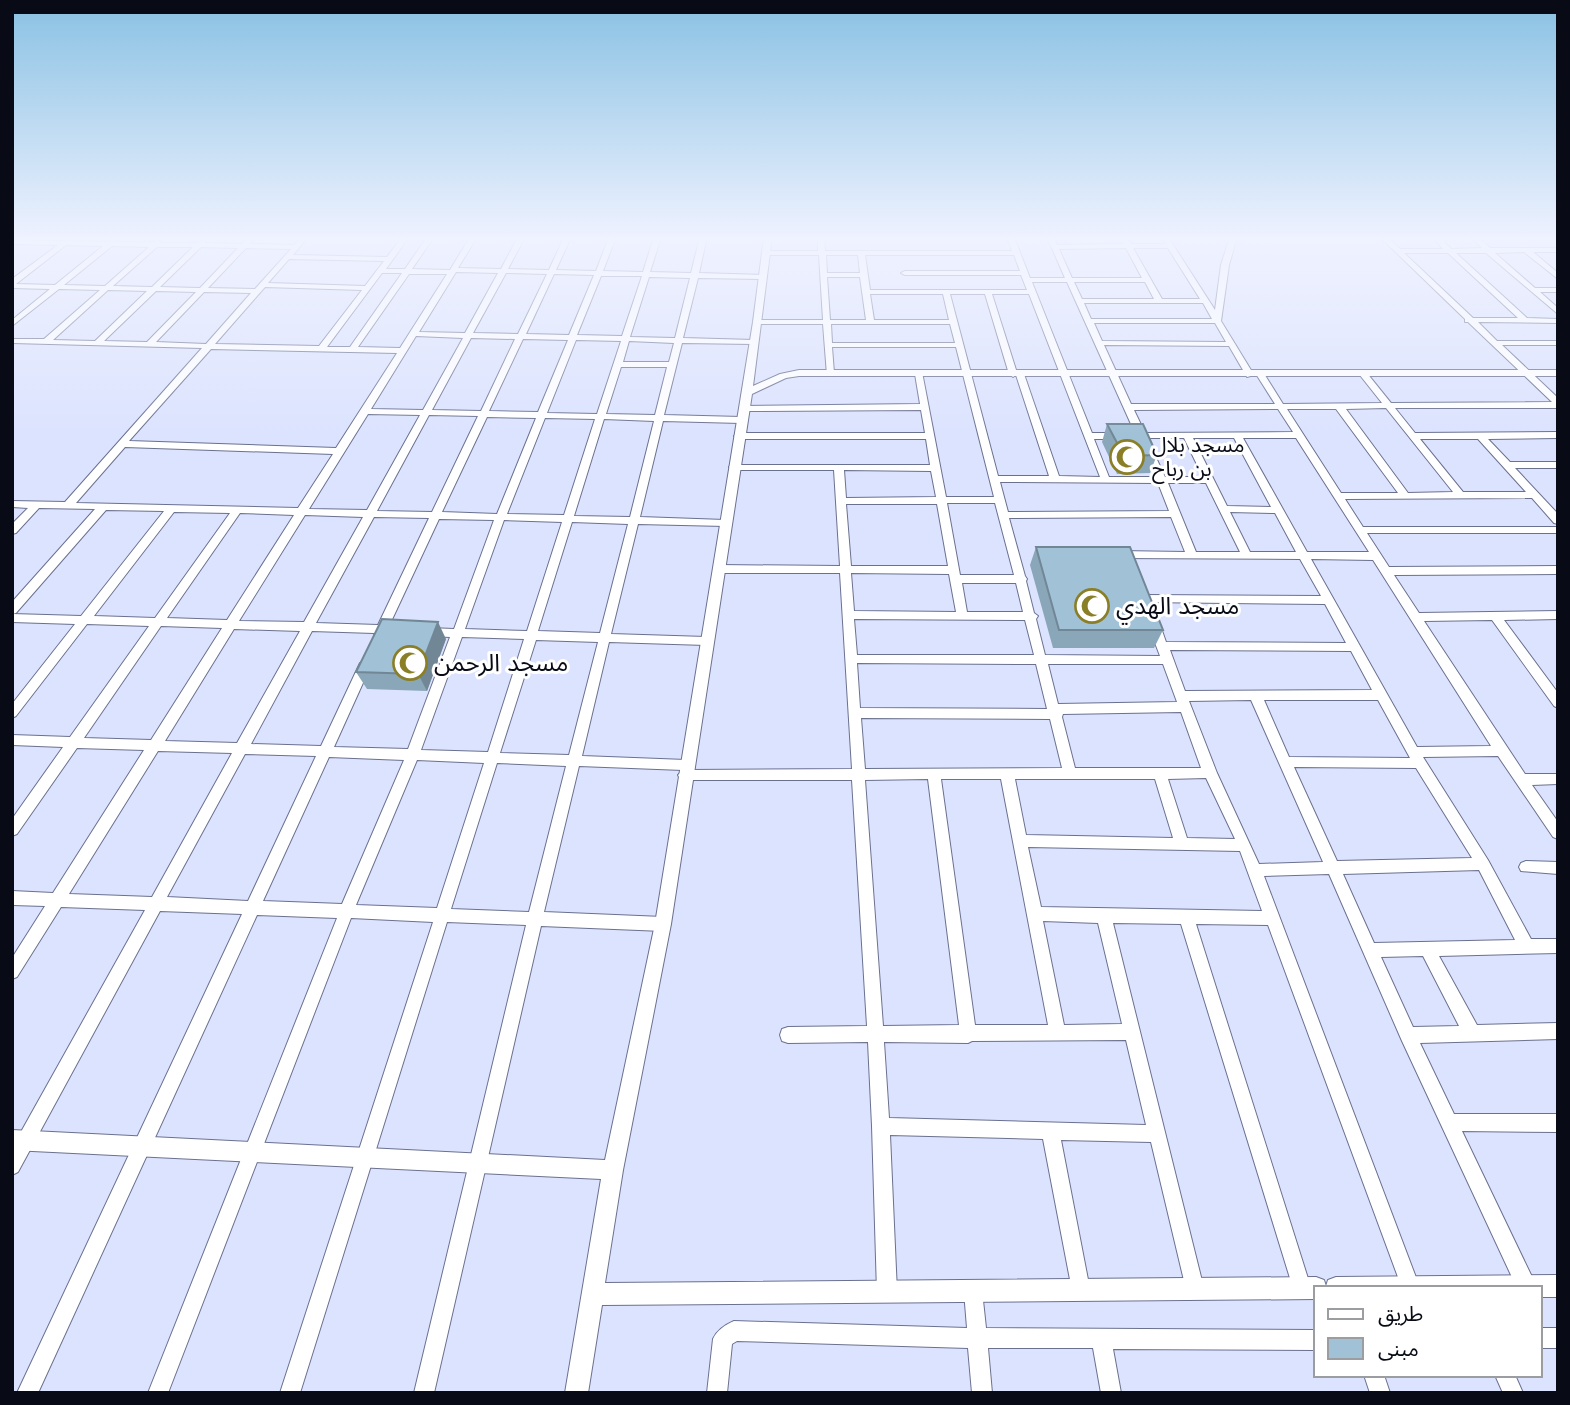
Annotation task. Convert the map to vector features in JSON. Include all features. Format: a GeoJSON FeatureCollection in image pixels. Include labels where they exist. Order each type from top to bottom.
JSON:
{"type":"FeatureCollection","features":[{"type":"Feature","properties":{"kind":"street"},"geometry":{"type":"LineString","coordinates":[[12,324],[38,303]]}},
{"type":"Feature","properties":{"kind":"street"},"geometry":{"type":"LineString","coordinates":[[46,342],[90,303]]}},
{"type":"Feature","properties":{"kind":"street"},"geometry":{"type":"LineString","coordinates":[[97,343],[140,303]]}},
{"type":"Feature","properties":{"kind":"street"},"geometry":{"type":"LineString","coordinates":[[149,345],[190,303]]}},
{"type":"Feature","properties":{"kind":"street"},"geometry":{"type":"LineString","coordinates":[[68,505],[248,303]]}},
{"type":"Feature","properties":{"kind":"street"},"geometry":{"type":"LineString","coordinates":[[321,349],[356,303]]}},
{"type":"Feature","properties":{"kind":"street"},"geometry":{"type":"LineString","coordinates":[[352,350],[385,303]]}},
{"type":"Feature","properties":{"kind":"street"},"geometry":{"type":"LineString","coordinates":[[12,972],[337,451],[433,303]]}},
{"type":"Feature","properties":{"kind":"street"},"geometry":{"type":"LineString","coordinates":[[12,1166],[19,1140],[159,902],[240,749],[488,303]]}},
{"type":"Feature","properties":{"kind":"street"},"geometry":{"type":"LineString","coordinates":[[27,1393],[536,303]]}},
{"type":"Feature","properties":{"kind":"street"},"geometry":{"type":"LineString","coordinates":[[158,1393],[346,909],[460,633],[500,518],[587,303]]}},
{"type":"Feature","properties":{"kind":"street"},"geometry":{"type":"LineString","coordinates":[[290,1393],[638,303]]}},
{"type":"Feature","properties":{"kind":"street"},"geometry":{"type":"LineString","coordinates":[[424,1393],[535,919],[687,303]]}},
{"type":"Feature","properties":{"kind":"street"},"geometry":{"type":"LineString","coordinates":[[576,1393],[613,1170],[663,924],[760,303]]}},
{"type":"Feature","properties":{"kind":"street"},"geometry":{"type":"LineString","coordinates":[[825,303],[830,373]]}},
{"type":"Feature","properties":{"kind":"street"},"geometry":{"type":"LineString","coordinates":[[867,303],[870,322]]}},
{"type":"Feature","properties":{"kind":"street"},"geometry":{"type":"LineString","coordinates":[[949,303],[1006,515],[1070,773]]}},
{"type":"Feature","properties":{"kind":"street"},"geometry":{"type":"LineString","coordinates":[[992,303],[1055,480]]}},
{"type":"Feature","properties":{"kind":"street"},"geometry":{"type":"LineString","coordinates":[[1035,303],[1106,480]]}},
{"type":"Feature","properties":{"kind":"street"},"geometry":{"type":"LineString","coordinates":[[1080,303],[1162,481],[1192,556]]}},
{"type":"Feature","properties":{"kind":"street"},"geometry":{"type":"LineString","coordinates":[[1206,303],[1231,344],[1280,406],[1501,751],[1558,833]]}},
{"type":"Feature","properties":{"kind":"street"},"geometry":{"type":"LineString","coordinates":[[1217,321],[1220,303]]}},
{"type":"Feature","properties":{"kind":"street"},"geometry":{"type":"LineString","coordinates":[[1450,303],[1558,404]]}},
{"type":"Feature","properties":{"kind":"street"},"geometry":{"type":"LineString","coordinates":[[1505,303],[1524,320]]}},
{"type":"Feature","properties":{"kind":"street"},"geometry":{"type":"LineString","coordinates":[[1468,320],[1558,321]]}},
{"type":"Feature","properties":{"kind":"street"},"geometry":{"type":"LineString","coordinates":[[1088,321],[1217,321]]}},
{"type":"Feature","properties":{"kind":"street"},"geometry":{"type":"LineString","coordinates":[[758,322],[954,322]]}},
{"type":"Feature","properties":{"kind":"street"},"geometry":{"type":"LineString","coordinates":[[413,334],[754,342]]}},
{"type":"Feature","properties":{"kind":"street"},"geometry":{"type":"LineString","coordinates":[[12,341],[401,351]]}},
{"type":"Feature","properties":{"kind":"street"},"geometry":{"type":"LineString","coordinates":[[1098,343],[1231,344]]}},
{"type":"Feature","properties":{"kind":"street"},"geometry":{"type":"LineString","coordinates":[[1493,343],[1558,343]]}},
{"type":"Feature","properties":{"kind":"street"},"geometry":{"type":"LineString","coordinates":[[828,345],[960,345]]}},
{"type":"Feature","properties":{"kind":"street"},"geometry":{"type":"LineString","coordinates":[[617,364],[670,365]]}},
{"type":"Feature","properties":{"kind":"street"},"geometry":{"type":"LineString","coordinates":[[742,414],[791,374],[1558,373]]}},
{"type":"Feature","properties":{"kind":"street"},"geometry":{"type":"LineString","coordinates":[[919,374],[962,616]]}},
{"type":"Feature","properties":{"kind":"street"},"geometry":{"type":"LineString","coordinates":[[1363,374],[1460,495]]}},
{"type":"Feature","properties":{"kind":"street"},"geometry":{"type":"LineString","coordinates":[[1128,407],[1558,404]]}},
{"type":"Feature","properties":{"kind":"street"},"geometry":{"type":"LineString","coordinates":[[1339,406],[1405,495]]}},
{"type":"Feature","properties":{"kind":"street"},"geometry":{"type":"LineString","coordinates":[[363,411],[658,418],[925,407]]}},
{"type":"Feature","properties":{"kind":"street"},"geometry":{"type":"LineString","coordinates":[[742,414],[930,436]]}},
{"type":"Feature","properties":{"kind":"street"},"geometry":{"type":"LineString","coordinates":[[1089,436],[1299,435]]}},
{"type":"Feature","properties":{"kind":"street"},"geometry":{"type":"LineString","coordinates":[[1412,436],[1558,435]]}},
{"type":"Feature","properties":{"kind":"street"},"geometry":{"type":"LineString","coordinates":[[1187,436],[1247,556]]}},
{"type":"Feature","properties":{"kind":"street"},"geometry":{"type":"LineString","coordinates":[[1237,436],[1416,757],[1483,864],[1526,946]]}},
{"type":"Feature","properties":{"kind":"street"},"geometry":{"type":"LineString","coordinates":[[1481,436],[1558,521]]}},
{"type":"Feature","properties":{"kind":"street"},"geometry":{"type":"LineString","coordinates":[[122,444],[337,451]]}},
{"type":"Feature","properties":{"kind":"street"},"geometry":{"type":"LineString","coordinates":[[1507,465],[1558,465]]}},
{"type":"Feature","properties":{"kind":"street"},"geometry":{"type":"LineString","coordinates":[[734,467],[935,468]]}},
{"type":"Feature","properties":{"kind":"street"},"geometry":{"type":"LineString","coordinates":[[839,468],[854,659],[881,1126],[887,1292]]}},
{"type":"Feature","properties":{"kind":"street"},"geometry":{"type":"LineString","coordinates":[[996,480],[1209,480]]}},
{"type":"Feature","properties":{"kind":"street"},"geometry":{"type":"LineString","coordinates":[[1338,496],[1534,495]]}},
{"type":"Feature","properties":{"kind":"street"},"geometry":{"type":"LineString","coordinates":[[842,501],[1001,500]]}},
{"type":"Feature","properties":{"kind":"street"},"geometry":{"type":"LineString","coordinates":[[12,504],[725,523]]}},
{"type":"Feature","properties":{"kind":"street"},"geometry":{"type":"LineString","coordinates":[[12,531],[36,505]]}},
{"type":"Feature","properties":{"kind":"street"},"geometry":{"type":"LineString","coordinates":[[12,610],[103,506]]}},
{"type":"Feature","properties":{"kind":"street"},"geometry":{"type":"LineString","coordinates":[[12,713],[171,509]]}},
{"type":"Feature","properties":{"kind":"street"},"geometry":{"type":"LineString","coordinates":[[1224,509],[1279,510]]}},
{"type":"Feature","properties":{"kind":"street"},"geometry":{"type":"LineString","coordinates":[[12,830],[237,510]]}},
{"type":"Feature","properties":{"kind":"street"},"geometry":{"type":"LineString","coordinates":[[1006,515],[1174,514]]}},
{"type":"Feature","properties":{"kind":"street"},"geometry":{"type":"LineString","coordinates":[[1360,530],[1558,530]]}},
{"type":"Feature","properties":{"kind":"street"},"geometry":{"type":"LineString","coordinates":[[1104,555],[1130,561],[1192,556],[1376,556]]}},
{"type":"Feature","properties":{"kind":"street"},"geometry":{"type":"LineString","coordinates":[[1016,556],[1029,556]]}},
{"type":"Feature","properties":{"kind":"street"},"geometry":{"type":"LineString","coordinates":[[718,569],[847,570],[1022,579]]}},
{"type":"Feature","properties":{"kind":"street"},"geometry":{"type":"LineString","coordinates":[[1386,571],[1558,570]]}},
{"type":"Feature","properties":{"kind":"street"},"geometry":{"type":"LineString","coordinates":[[1329,600],[1143,594],[1210,773],[1245,845],[1411,1286]]}},
{"type":"Feature","properties":{"kind":"street"},"geometry":{"type":"LineString","coordinates":[[851,615],[1032,616]]}},
{"type":"Feature","properties":{"kind":"street"},"geometry":{"type":"LineString","coordinates":[[1495,616],[1558,703]]}},
{"type":"Feature","properties":{"kind":"street"},"geometry":{"type":"LineString","coordinates":[[1415,617],[1556,617]]}},
{"type":"Feature","properties":{"kind":"street"},"geometry":{"type":"LineString","coordinates":[[12,618],[308,627],[380,638]]}},
{"type":"Feature","properties":{"kind":"street"},"geometry":{"type":"LineString","coordinates":[[421,631],[706,641]]}},
{"type":"Feature","properties":{"kind":"street"},"geometry":{"type":"LineString","coordinates":[[854,659],[1043,661],[1164,653],[1354,647]]}},
{"type":"Feature","properties":{"kind":"street"},"geometry":{"type":"LineString","coordinates":[[857,713],[1056,712],[1256,696],[1381,695]]}},
{"type":"Feature","properties":{"kind":"street"},"geometry":{"type":"LineString","coordinates":[[1256,696],[1408,1035],[1526,1286],[1558,1286]]}},
{"type":"Feature","properties":{"kind":"street"},"geometry":{"type":"LineString","coordinates":[[12,740],[575,760],[685,770],[860,775],[1210,773]]}},
{"type":"Feature","properties":{"kind":"street"},"geometry":{"type":"LineString","coordinates":[[1286,762],[1501,751]]}},
{"type":"Feature","properties":{"kind":"street"},"geometry":{"type":"LineString","coordinates":[[1160,773],[1182,844]]}},
{"type":"Feature","properties":{"kind":"street"},"geometry":{"type":"LineString","coordinates":[[1007,774],[1058,1033]]}},
{"type":"Feature","properties":{"kind":"street"},"geometry":{"type":"LineString","coordinates":[[934,775],[968,1034]]}},
{"type":"Feature","properties":{"kind":"street"},"geometry":{"type":"LineString","coordinates":[[1521,780],[1558,779]]}},
{"type":"Feature","properties":{"kind":"street"},"geometry":{"type":"LineString","coordinates":[[1021,841],[1245,845]]}},
{"type":"Feature","properties":{"kind":"street"},"geometry":{"type":"LineString","coordinates":[[1254,870],[1483,864]]}},
{"type":"Feature","properties":{"kind":"street"},"geometry":{"type":"LineString","coordinates":[[1526,867],[1558,868]]}},
{"type":"Feature","properties":{"kind":"street"},"geometry":{"type":"LineString","coordinates":[[12,898],[346,909],[663,924]]}},
{"type":"Feature","properties":{"kind":"street"},"geometry":{"type":"LineString","coordinates":[[1034,914],[1272,918]]}},
{"type":"Feature","properties":{"kind":"street"},"geometry":{"type":"LineString","coordinates":[[1104,916],[1195,1289]]}},
{"type":"Feature","properties":{"kind":"street"},"geometry":{"type":"LineString","coordinates":[[591,1294],[1309,1288],[1186,917]]}},
{"type":"Feature","properties":{"kind":"street"},"geometry":{"type":"LineString","coordinates":[[1370,950],[1558,946]]}},
{"type":"Feature","properties":{"kind":"street"},"geometry":{"type":"LineString","coordinates":[[1427,949],[1471,1031]]}},
{"type":"Feature","properties":{"kind":"street"},"geometry":{"type":"LineString","coordinates":[[1408,1035],[1471,1031],[1558,1031]]}},
{"type":"Feature","properties":{"kind":"street"},"geometry":{"type":"LineString","coordinates":[[788,1035],[1132,1032]]}},
{"type":"Feature","properties":{"kind":"street"},"geometry":{"type":"LineString","coordinates":[[1449,1122],[1558,1123]]}},
{"type":"Feature","properties":{"kind":"street"},"geometry":{"type":"LineString","coordinates":[[881,1126],[1157,1134]]}},
{"type":"Feature","properties":{"kind":"street"},"geometry":{"type":"LineString","coordinates":[[1050,1130],[1081,1290]]}},
{"type":"Feature","properties":{"kind":"street"},"geometry":{"type":"LineString","coordinates":[[19,1140],[613,1170]]}},
{"type":"Feature","properties":{"kind":"street"},"geometry":{"type":"LineString","coordinates":[[973,1291],[982,1393]]}},
{"type":"Feature","properties":{"kind":"street"},"geometry":{"type":"LineString","coordinates":[[717,1393],[723,1339],[734,1331],[977,1338],[1314,1340]]}},
{"type":"Feature","properties":{"kind":"street"},"geometry":{"type":"LineString","coordinates":[[1101,1339],[1111,1393]]}},
{"type":"Feature","properties":{"kind":"building"},"geometry":{"type":"Polygon","coordinates":[[[1107,424],[1143,424],[1157,455],[1124,456],[1107,424]]]}},
{"type":"Feature","properties":{"kind":"building","name":"مسجد الهدي"},"geometry":{"type":"Polygon","coordinates":[[[1036,547],[1130,547],[1163,630],[1059,630],[1036,547]]]}},
{"type":"Feature","properties":{"kind":"building"},"geometry":{"type":"Polygon","coordinates":[[[382,619],[438,622],[418,674],[356,672],[382,619]]]}},
{"type":"Feature","properties":{"kind":"place","name":"مسجد بلال بن رباح"},"geometry":{"type":"Point","coordinates":[1127,457]}},
{"type":"Feature","properties":{"kind":"place","name":"مسجد الهدي"},"geometry":{"type":"Point","coordinates":[1092,606]}},
{"type":"Feature","properties":{"kind":"place","name":"مسجد الرحمن"},"geometry":{"type":"Point","coordinates":[410,663]}}]}
